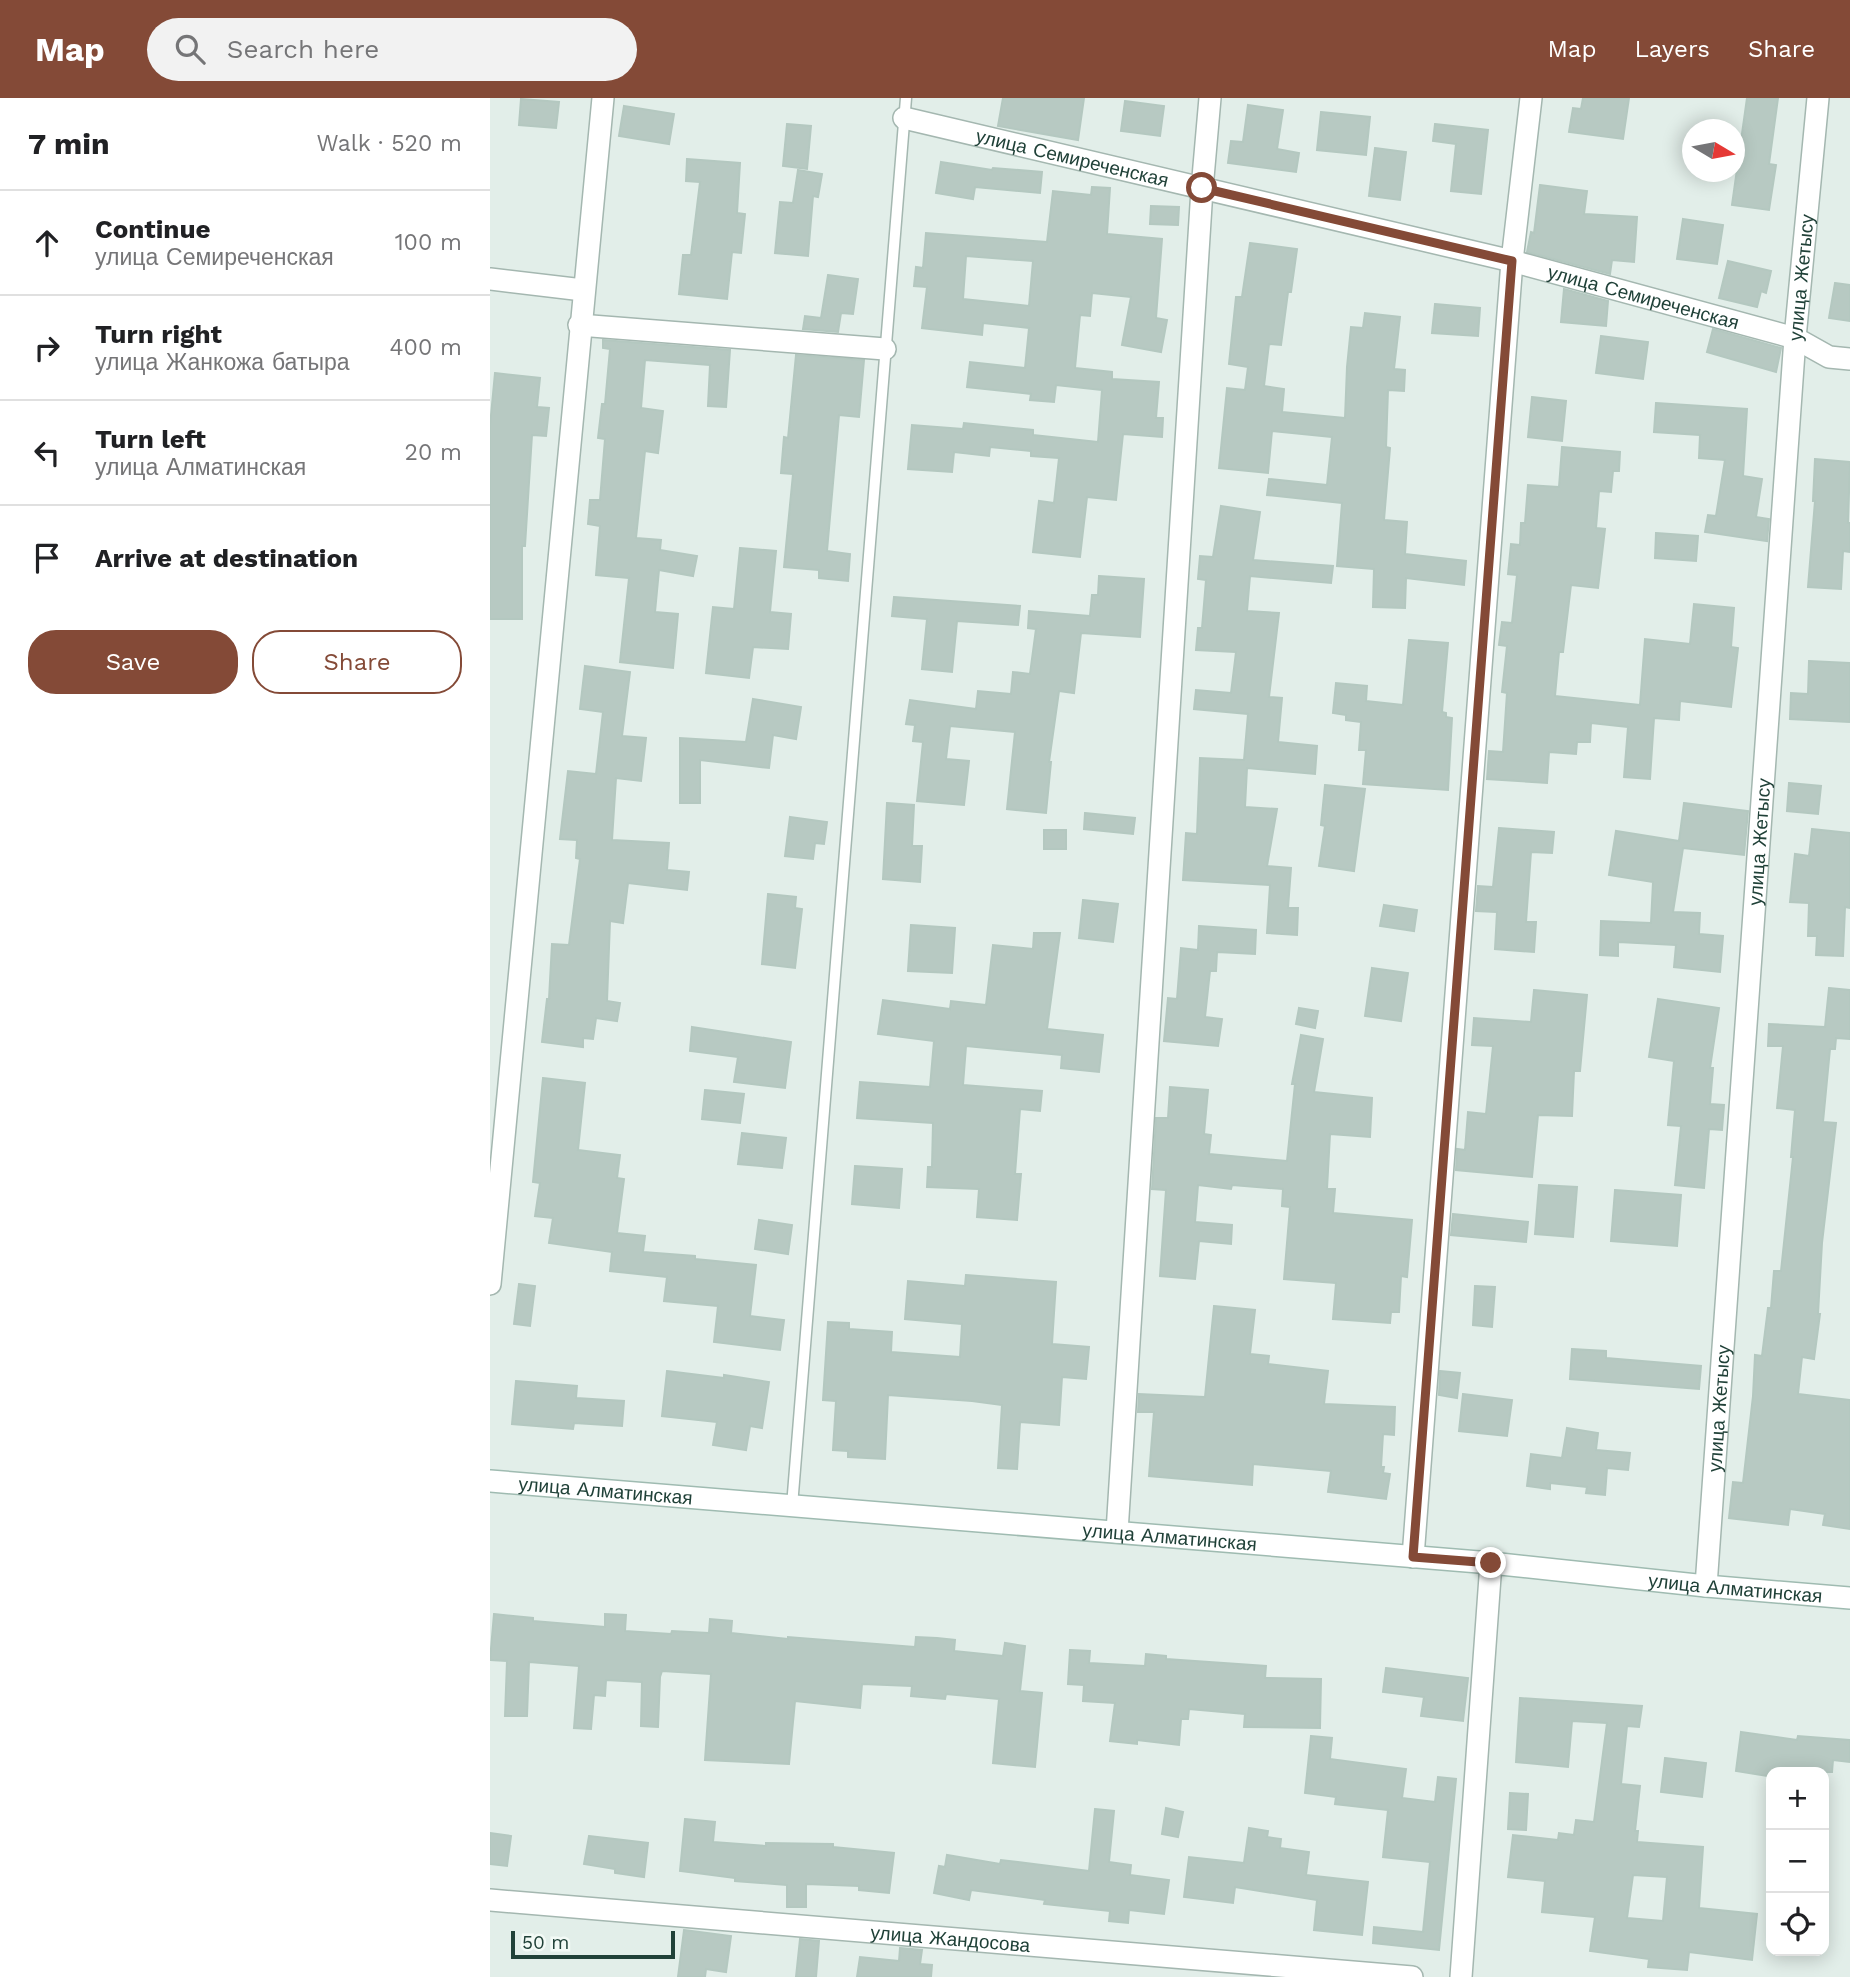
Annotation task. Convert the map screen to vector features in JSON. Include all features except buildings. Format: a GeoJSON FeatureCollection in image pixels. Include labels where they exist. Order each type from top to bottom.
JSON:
{"type":"FeatureCollection","features":[{"type":"Feature","properties":{"kind":"street"},"geometry":{"type":"LineString","coordinates":[[490,1284],[579,326],[603,98]]}},
{"type":"Feature","properties":{"kind":"street"},"geometry":{"type":"LineString","coordinates":[[1117,1532],[1202,188],[1210,98]]}},
{"type":"Feature","properties":{"kind":"street"},"geometry":{"type":"LineString","coordinates":[[1413,1557],[1512,261],[1531,98]]}},
{"type":"Feature","properties":{"kind":"street","name":"улица Жетысу"},"geometry":{"type":"LineString","coordinates":[[1706,1586],[1795,338],[1818,98]]}},
{"type":"Feature","properties":{"kind":"street","name":"улица Семиреченская"},"geometry":{"type":"LineString","coordinates":[[905,108],[1202,188],[1512,261],[1795,338],[1829,357],[1850,359]]}},
{"type":"Feature","properties":{"kind":"street"},"geometry":{"type":"LineString","coordinates":[[490,279],[583,290]]}},
{"type":"Feature","properties":{"kind":"street"},"geometry":{"type":"LineString","coordinates":[[579,326],[885,349]]}},
{"type":"Feature","properties":{"kind":"street","name":"улица Алматинская"},"geometry":{"type":"LineString","coordinates":[[490,1481],[1491,1563],[1850,1598]]}},
{"type":"Feature","properties":{"kind":"street"},"geometry":{"type":"LineString","coordinates":[[1461,1977],[1491,1563]]}},
{"type":"Feature","properties":{"kind":"street","name":"улица Жандосова"},"geometry":{"type":"LineString","coordinates":[[490,1900],[1412,1977]]}},
{"type":"Feature","properties":{"kind":"lane"},"geometry":{"type":"LineString","coordinates":[[792,1506],[905,108]]}},
{"type":"Feature","properties":{"kind":"route"},"geometry":{"type":"LineString","coordinates":[[1202,188],[1512,261],[1413,1557],[1491,1563]]}}]}
